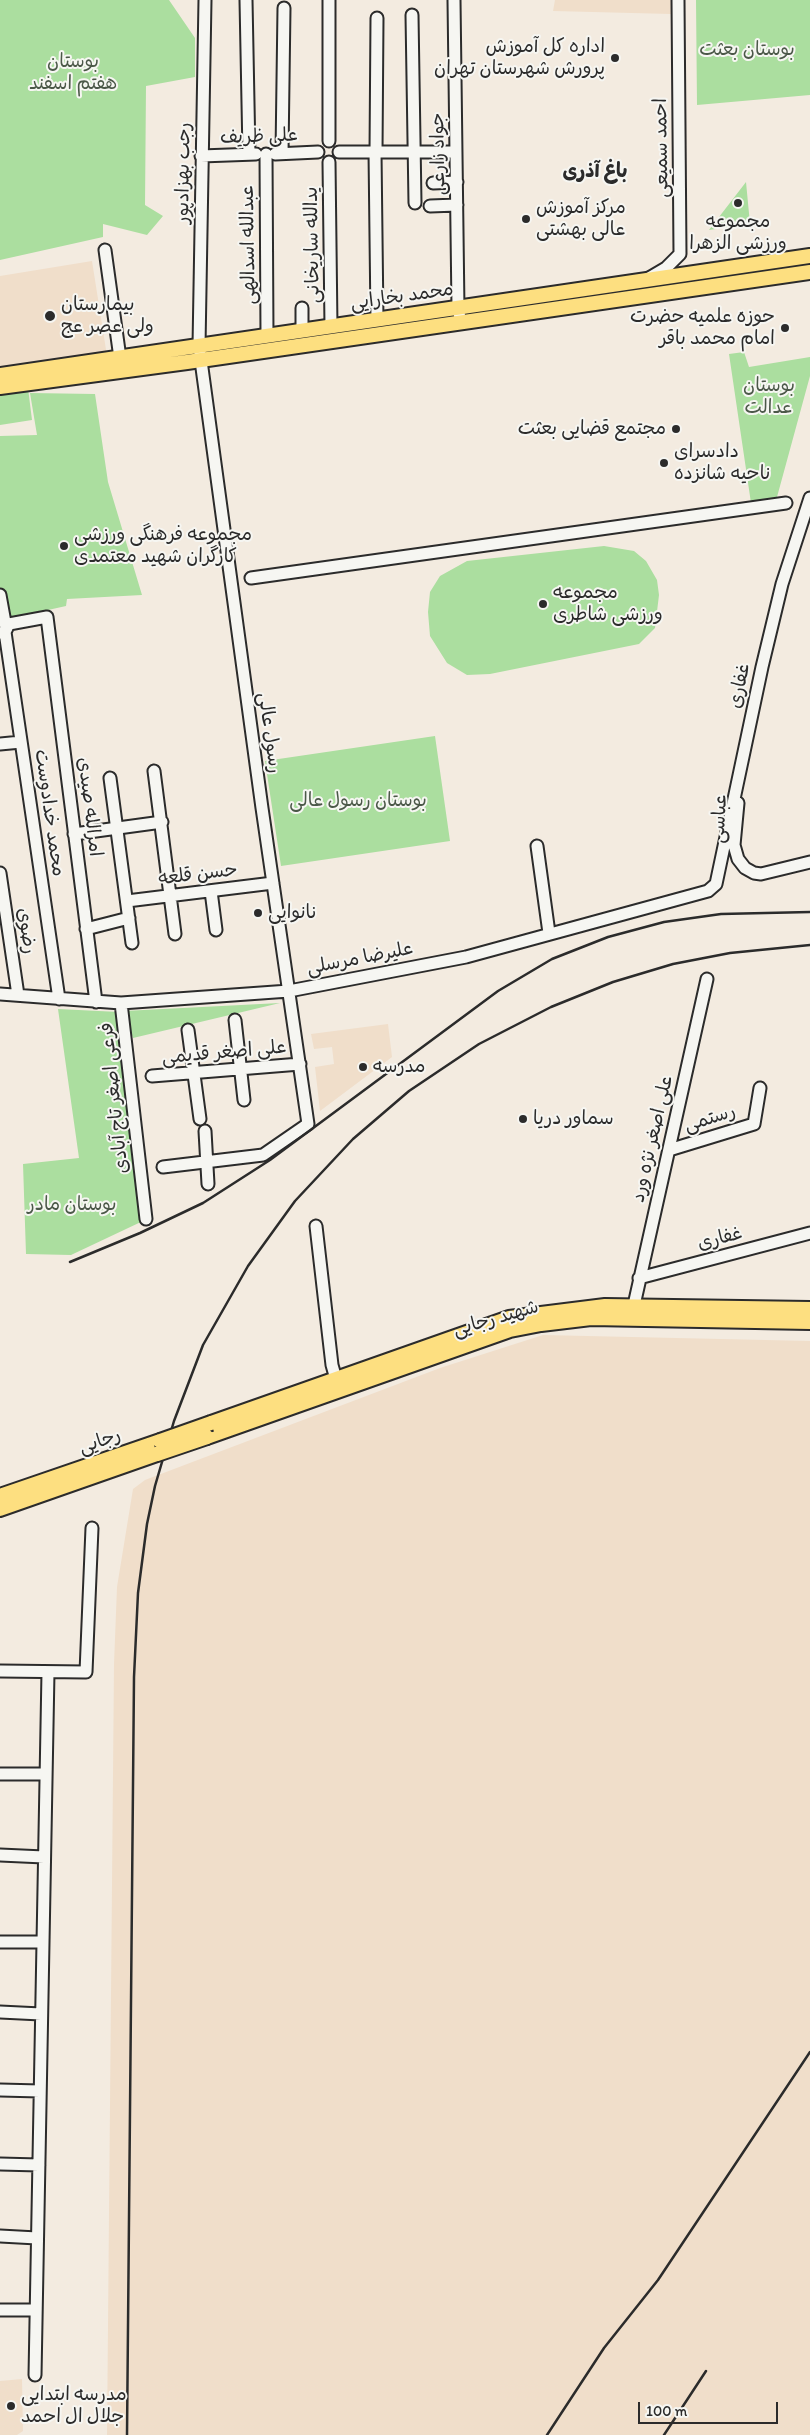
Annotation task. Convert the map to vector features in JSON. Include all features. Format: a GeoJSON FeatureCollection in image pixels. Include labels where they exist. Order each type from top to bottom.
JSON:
{"type":"FeatureCollection","features":[{"type":"Feature","properties":{"kind":"main road","name":"محمد بخارایی"},"geometry":{"type":"LineString","coordinates":[[0,375],[89,369],[120,358],[199,353],[267,336],[810,256]]}},
{"type":"Feature","properties":{"kind":"main road","name":"محمد بخارایی"},"geometry":{"type":"LineString","coordinates":[[0,387],[89,369],[199,353],[461,323],[810,272]]}},
{"type":"Feature","properties":{"kind":"main road","name":"شهید رجایی"},"geometry":{"type":"LineString","coordinates":[[209,1430],[336,1379],[510,1318],[605,1306],[632,1312],[810,1322]]}},
{"type":"Feature","properties":{"kind":"main road","name":"شهید رجایی"},"geometry":{"type":"LineString","coordinates":[[209,1430],[510,1330],[632,1312],[810,1309]]}},
{"type":"Feature","properties":{"kind":"main road","name":"رجایی"},"geometry":{"type":"LineString","coordinates":[[0,1496],[209,1430]]}},
{"type":"Feature","properties":{"kind":"main road","name":"رجایی"},"geometry":{"type":"LineString","coordinates":[[0,1509],[158,1447]]}},
{"type":"Feature","properties":{"kind":"street","name":"رجب بهزادپور"},"geometry":{"type":"LineString","coordinates":[[199,353],[205,0]]}},
{"type":"Feature","properties":{"kind":"street"},"geometry":{"type":"LineString","coordinates":[[246,0],[249,154]]}},
{"type":"Feature","properties":{"kind":"street"},"geometry":{"type":"LineString","coordinates":[[329,0],[329,141]]}},
{"type":"Feature","properties":{"kind":"street","name":"جواد زارعی"},"geometry":{"type":"LineString","coordinates":[[454,0],[458,308],[461,323]]}},
{"type":"Feature","properties":{"kind":"street","name":"احمد سمیعی"},"geometry":{"type":"LineString","coordinates":[[647,279],[666,268],[680,254],[678,0]]}},
{"type":"Feature","properties":{"kind":"street"},"geometry":{"type":"LineString","coordinates":[[282,153],[284,8]]}},
{"type":"Feature","properties":{"kind":"street"},"geometry":{"type":"LineString","coordinates":[[412,15],[415,203]]}},
{"type":"Feature","properties":{"kind":"street"},"geometry":{"type":"LineString","coordinates":[[377,18],[377,320]]}},
{"type":"Feature","properties":{"kind":"street"},"geometry":{"type":"LineString","coordinates":[[329,141],[335,143],[339,152],[337,158],[330,162],[323,161],[318,152],[322,143],[329,141]]}},
{"type":"Feature","properties":{"kind":"street","name":"علی ظریف"},"geometry":{"type":"LineString","coordinates":[[201,156],[318,152]]}},
{"type":"Feature","properties":{"kind":"street"},"geometry":{"type":"LineString","coordinates":[[339,152],[456,152]]}},
{"type":"Feature","properties":{"kind":"street","name":"عبدالله اسدالهی"},"geometry":{"type":"LineString","coordinates":[[266,154],[267,336]]}},
{"type":"Feature","properties":{"kind":"street","name":"یدالله ساریخانی"},"geometry":{"type":"LineString","coordinates":[[330,162],[331,327]]}},
{"type":"Feature","properties":{"kind":"street"},"geometry":{"type":"LineString","coordinates":[[433,182],[457,182]]}},
{"type":"Feature","properties":{"kind":"street"},"geometry":{"type":"LineString","coordinates":[[430,206],[457,205]]}},
{"type":"Feature","properties":{"kind":"street"},"geometry":{"type":"LineString","coordinates":[[106,250],[120,358]]}},
{"type":"Feature","properties":{"kind":"street"},"geometry":{"type":"LineString","coordinates":[[302,308],[302,331]]}},
{"type":"Feature","properties":{"kind":"street","name":"رسول عالی"},"geometry":{"type":"LineString","coordinates":[[199,353],[308,1124],[263,1155],[207,1162]]}},
{"type":"Feature","properties":{"kind":"street","name":"غفاری"},"geometry":{"type":"LineString","coordinates":[[716,884],[782,584],[810,498]]}},
{"type":"Feature","properties":{"kind":"street"},"geometry":{"type":"LineString","coordinates":[[251,578],[786,503]]}},
{"type":"Feature","properties":{"kind":"street","name":"محمد خدادوست"},"geometry":{"type":"LineString","coordinates":[[0,595],[59,999]]}},
{"type":"Feature","properties":{"kind":"street","name":"امرالله صیدی"},"geometry":{"type":"LineString","coordinates":[[4,631],[8,624],[47,617],[96,1002]]}},
{"type":"Feature","properties":{"kind":"street"},"geometry":{"type":"LineString","coordinates":[[0,744],[21,742]]}},
{"type":"Feature","properties":{"kind":"street","name":"عباسی"},"geometry":{"type":"LineString","coordinates":[[742,760],[734,845],[742,865],[750,872],[761,874],[810,862]]}},
{"type":"Feature","properties":{"kind":"street"},"geometry":{"type":"LineString","coordinates":[[154,771],[175,934]]}},
{"type":"Feature","properties":{"kind":"street"},"geometry":{"type":"LineString","coordinates":[[110,778],[132,943]]}},
{"type":"Feature","properties":{"kind":"street"},"geometry":{"type":"LineString","coordinates":[[74,834],[162,822]]}},
{"type":"Feature","properties":{"kind":"street"},"geometry":{"type":"LineString","coordinates":[[537,846],[549,934]]}},
{"type":"Feature","properties":{"kind":"street","name":"رضوی"},"geometry":{"type":"LineString","coordinates":[[0,873],[18,995]]}},
{"type":"Feature","properties":{"kind":"street","name":"حسن قلعه"},"geometry":{"type":"LineString","coordinates":[[126,901],[273,883]]}},
{"type":"Feature","properties":{"kind":"street","name":"علیرضا مرسلی"},"geometry":{"type":"LineString","coordinates":[[0,994],[121,1003],[289,991],[466,957],[635,909],[672,902],[708,891],[716,884]]}},
{"type":"Feature","properties":{"kind":"street"},"geometry":{"type":"LineString","coordinates":[[210,891],[216,930]]}},
{"type":"Feature","properties":{"kind":"street"},"geometry":{"type":"LineString","coordinates":[[86,929],[129,918]]}},
{"type":"Feature","properties":{"kind":"street","name":"علی اصغر نژه ورد"},"geometry":{"type":"LineString","coordinates":[[632,1312],[706,980]]}},
{"type":"Feature","properties":{"kind":"street","name":"فرعی اصغر تاج آبادی"},"geometry":{"type":"LineString","coordinates":[[121,1003],[146,1219]]}},
{"type":"Feature","properties":{"kind":"street"},"geometry":{"type":"LineString","coordinates":[[235,1020],[244,1100]]}},
{"type":"Feature","properties":{"kind":"street"},"geometry":{"type":"LineString","coordinates":[[188,1030],[200,1119]]}},
{"type":"Feature","properties":{"kind":"street","name":"علی اصغر قدیمی"},"geometry":{"type":"LineString","coordinates":[[152,1076],[300,1064]]}},
{"type":"Feature","properties":{"kind":"street","name":"رستمی"},"geometry":{"type":"LineString","coordinates":[[669,1150],[754,1124],[760,1088]]}},
{"type":"Feature","properties":{"kind":"street"},"geometry":{"type":"LineString","coordinates":[[205,1130],[208,1184]]}},
{"type":"Feature","properties":{"kind":"street"},"geometry":{"type":"LineString","coordinates":[[163,1167],[207,1162]]}},
{"type":"Feature","properties":{"kind":"street"},"geometry":{"type":"LineString","coordinates":[[316,1226],[332,1365],[336,1379]]}},
{"type":"Feature","properties":{"kind":"street","name":"غفاری"},"geometry":{"type":"LineString","coordinates":[[639,1278],[810,1233]]}},
{"type":"Feature","properties":{"kind":"street"},"geometry":{"type":"LineString","coordinates":[[0,1671],[86,1672],[92,1528]]}},
{"type":"Feature","properties":{"kind":"street"},"geometry":{"type":"LineString","coordinates":[[35,2376],[48,1672]]}},
{"type":"Feature","properties":{"kind":"street"},"geometry":{"type":"LineString","coordinates":[[0,1774],[46,1774]]}},
{"type":"Feature","properties":{"kind":"street"},"geometry":{"type":"LineString","coordinates":[[0,1855],[44,1857]]}},
{"type":"Feature","properties":{"kind":"street"},"geometry":{"type":"LineString","coordinates":[[0,1942],[43,1942]]}},
{"type":"Feature","properties":{"kind":"street"},"geometry":{"type":"LineString","coordinates":[[0,2012],[41,2014]]}},
{"type":"Feature","properties":{"kind":"street"},"geometry":{"type":"LineString","coordinates":[[0,2090],[40,2091]]}},
{"type":"Feature","properties":{"kind":"street"},"geometry":{"type":"LineString","coordinates":[[0,2164],[38,2165]]}},
{"type":"Feature","properties":{"kind":"street"},"geometry":{"type":"LineString","coordinates":[[0,2236],[37,2238]]}},
{"type":"Feature","properties":{"kind":"street"},"geometry":{"type":"LineString","coordinates":[[0,2310],[36,2310]]}},
{"type":"Feature","properties":{"kind":"shaded area"},"geometry":{"type":"Polygon","coordinates":[[[555,0],[671,0],[671,14],[553,11],[555,0]]]}},
{"type":"Feature","properties":{"kind":"shaded area","name":"بیمارستان ولی عصر عج"},"geometry":{"type":"Polygon","coordinates":[[[92,261],[107,356],[0,372],[0,276],[92,261]]]}},
{"type":"Feature","properties":{"kind":"shaded area"},"geometry":{"type":"Polygon","coordinates":[[[388,1024],[392,1057],[320,1111],[315,1067],[334,1064],[332,1047],[314,1049],[311,1034],[388,1024]]]}},
{"type":"Feature","properties":{"kind":"shaded area"},"geometry":{"type":"Polygon","coordinates":[[[543,1335],[810,1341],[810,2435],[107,2435],[114,1664],[117,1587],[133,1489],[145,1480],[440,1368],[543,1335]]]}},
{"type":"Feature","properties":{"kind":"shaded area","name":"مدرسه ابتدایی جلال ال احمد"},"geometry":{"type":"Polygon","coordinates":[[[22,2379],[23,2431],[17,2435],[0,2435],[0,2381],[22,2379]]]}},
{"type":"Feature","properties":{"kind":"green space","name":"بوستان هفتم اسفند"},"geometry":{"type":"Polygon","coordinates":[[[0,0],[169,0],[195,38],[195,77],[146,86],[145,205],[163,216],[147,235],[103,224],[103,237],[0,260],[0,0]]]}},
{"type":"Feature","properties":{"kind":"green space","name":"بوستان بعثت"},"geometry":{"type":"Polygon","coordinates":[[[696,0],[810,0],[810,95],[697,105],[696,0]]]}},
{"type":"Feature","properties":{"kind":"green space","name":"مجموعه ورزشی الزهرا"},"geometry":{"type":"Polygon","coordinates":[[[746,182],[750,224],[709,230],[746,182]]]}},
{"type":"Feature","properties":{"kind":"green space","name":"بوستان عدالت"},"geometry":{"type":"Polygon","coordinates":[[[744,352],[749,367],[810,357],[810,376],[777,497],[751,503],[729,354],[744,352]]]}},
{"type":"Feature","properties":{"kind":"green space"},"geometry":{"type":"Polygon","coordinates":[[[28,388],[32,420],[0,425],[0,392],[28,388]]]}},
{"type":"Feature","properties":{"kind":"green space","name":"مجموعه فرهنگی ورزشی کارگران شهید معتمدی"},"geometry":{"type":"Polygon","coordinates":[[[30,393],[95,394],[108,482],[142,595],[67,599],[66,606],[48,610],[48,613],[8,621],[7,602],[0,602],[0,436],[37,435],[30,393]]]}},
{"type":"Feature","properties":{"kind":"green space","name":"مجموعه ورزشی شاطری"},"geometry":{"type":"Polygon","coordinates":[[[604,546],[634,551],[646,561],[657,580],[659,595],[655,628],[639,644],[490,674],[467,675],[447,663],[430,636],[428,612],[430,592],[440,576],[467,561],[604,546]]]}},
{"type":"Feature","properties":{"kind":"green space","name":"بوستان رسول عالی"},"geometry":{"type":"Polygon","coordinates":[[[435,736],[450,841],[281,866],[265,761],[435,736]]]}},
{"type":"Feature","properties":{"kind":"green space"},"geometry":{"type":"Polygon","coordinates":[[[280,1003],[133,1038],[124,1011],[280,1003]]]}},
{"type":"Feature","properties":{"kind":"green space","name":"بوستان مادر"},"geometry":{"type":"Polygon","coordinates":[[[58,1009],[119,1012],[143,1221],[71,1255],[26,1254],[23,1164],[79,1158],[58,1009]]]}},
{"type":"Feature","properties":{"kind":"railway"},"geometry":{"type":"LineString","coordinates":[[70,1262],[140,1233],[203,1203],[270,1160],[498,991],[552,959],[608,937],[664,922],[721,914],[810,912]]}},
{"type":"Feature","properties":{"kind":"railway"},"geometry":{"type":"LineString","coordinates":[[127,2435],[134,1677],[138,1593],[147,1524],[155,1486],[174,1421],[203,1345],[248,1266],[295,1201],[353,1139],[409,1091],[479,1044],[551,1007],[613,982],[673,964],[730,953],[810,945]]}},
{"type":"Feature","properties":{"kind":"railway"},"geometry":{"type":"LineString","coordinates":[[547,2435],[604,2348],[658,2280],[810,2052]]}},
{"type":"Feature","properties":{"kind":"railway"},"geometry":{"type":"LineString","coordinates":[[664,2435],[706,2371]]}},
{"type":"Feature","properties":{"kind":"place","name":"اداره کل آموزش پرورش شهرستان تهران"},"geometry":{"type":"Point","coordinates":[615,58]}},
{"type":"Feature","properties":{"kind":"place","name":"مجموعه ورزشی الزهرا"},"geometry":{"type":"Point","coordinates":[738,203]}},
{"type":"Feature","properties":{"kind":"place","name":"مرکز آموزش عالی بهشتی"},"geometry":{"type":"Point","coordinates":[526,219]}},
{"type":"Feature","properties":{"kind":"place","name":"بیمارستان ولی عصر عج"},"geometry":{"type":"Point","coordinates":[50,316]}},
{"type":"Feature","properties":{"kind":"place","name":"حوزه علمیه حضرت امام محمد باقر"},"geometry":{"type":"Point","coordinates":[785,328]}},
{"type":"Feature","properties":{"kind":"place","name":"مجتمع قضایی بعثت"},"geometry":{"type":"Point","coordinates":[676,429]}},
{"type":"Feature","properties":{"kind":"place","name":"دادسرای ناحیه شانزده"},"geometry":{"type":"Point","coordinates":[664,463]}},
{"type":"Feature","properties":{"kind":"place","name":"مجموعه فرهنگی ورزشی کارگران شهید معتمدی"},"geometry":{"type":"Point","coordinates":[64,546]}},
{"type":"Feature","properties":{"kind":"place","name":"مجموعه ورزشی شاطری"},"geometry":{"type":"Point","coordinates":[543,604]}},
{"type":"Feature","properties":{"kind":"place","name":"نانوایی"},"geometry":{"type":"Point","coordinates":[258,913]}},
{"type":"Feature","properties":{"kind":"place","name":"مدرسه"},"geometry":{"type":"Point","coordinates":[363,1067]}},
{"type":"Feature","properties":{"kind":"place","name":"سماور دریا"},"geometry":{"type":"Point","coordinates":[523,1119]}},
{"type":"Feature","properties":{"kind":"place","name":"مدرسه ابتدایی جلال ال احمد"},"geometry":{"type":"Point","coordinates":[11,2406]}},
{"type":"Feature","properties":{"kind":"district","name":"باغ آذری"},"geometry":{"type":"Point","coordinates":[595,172]}}]}
